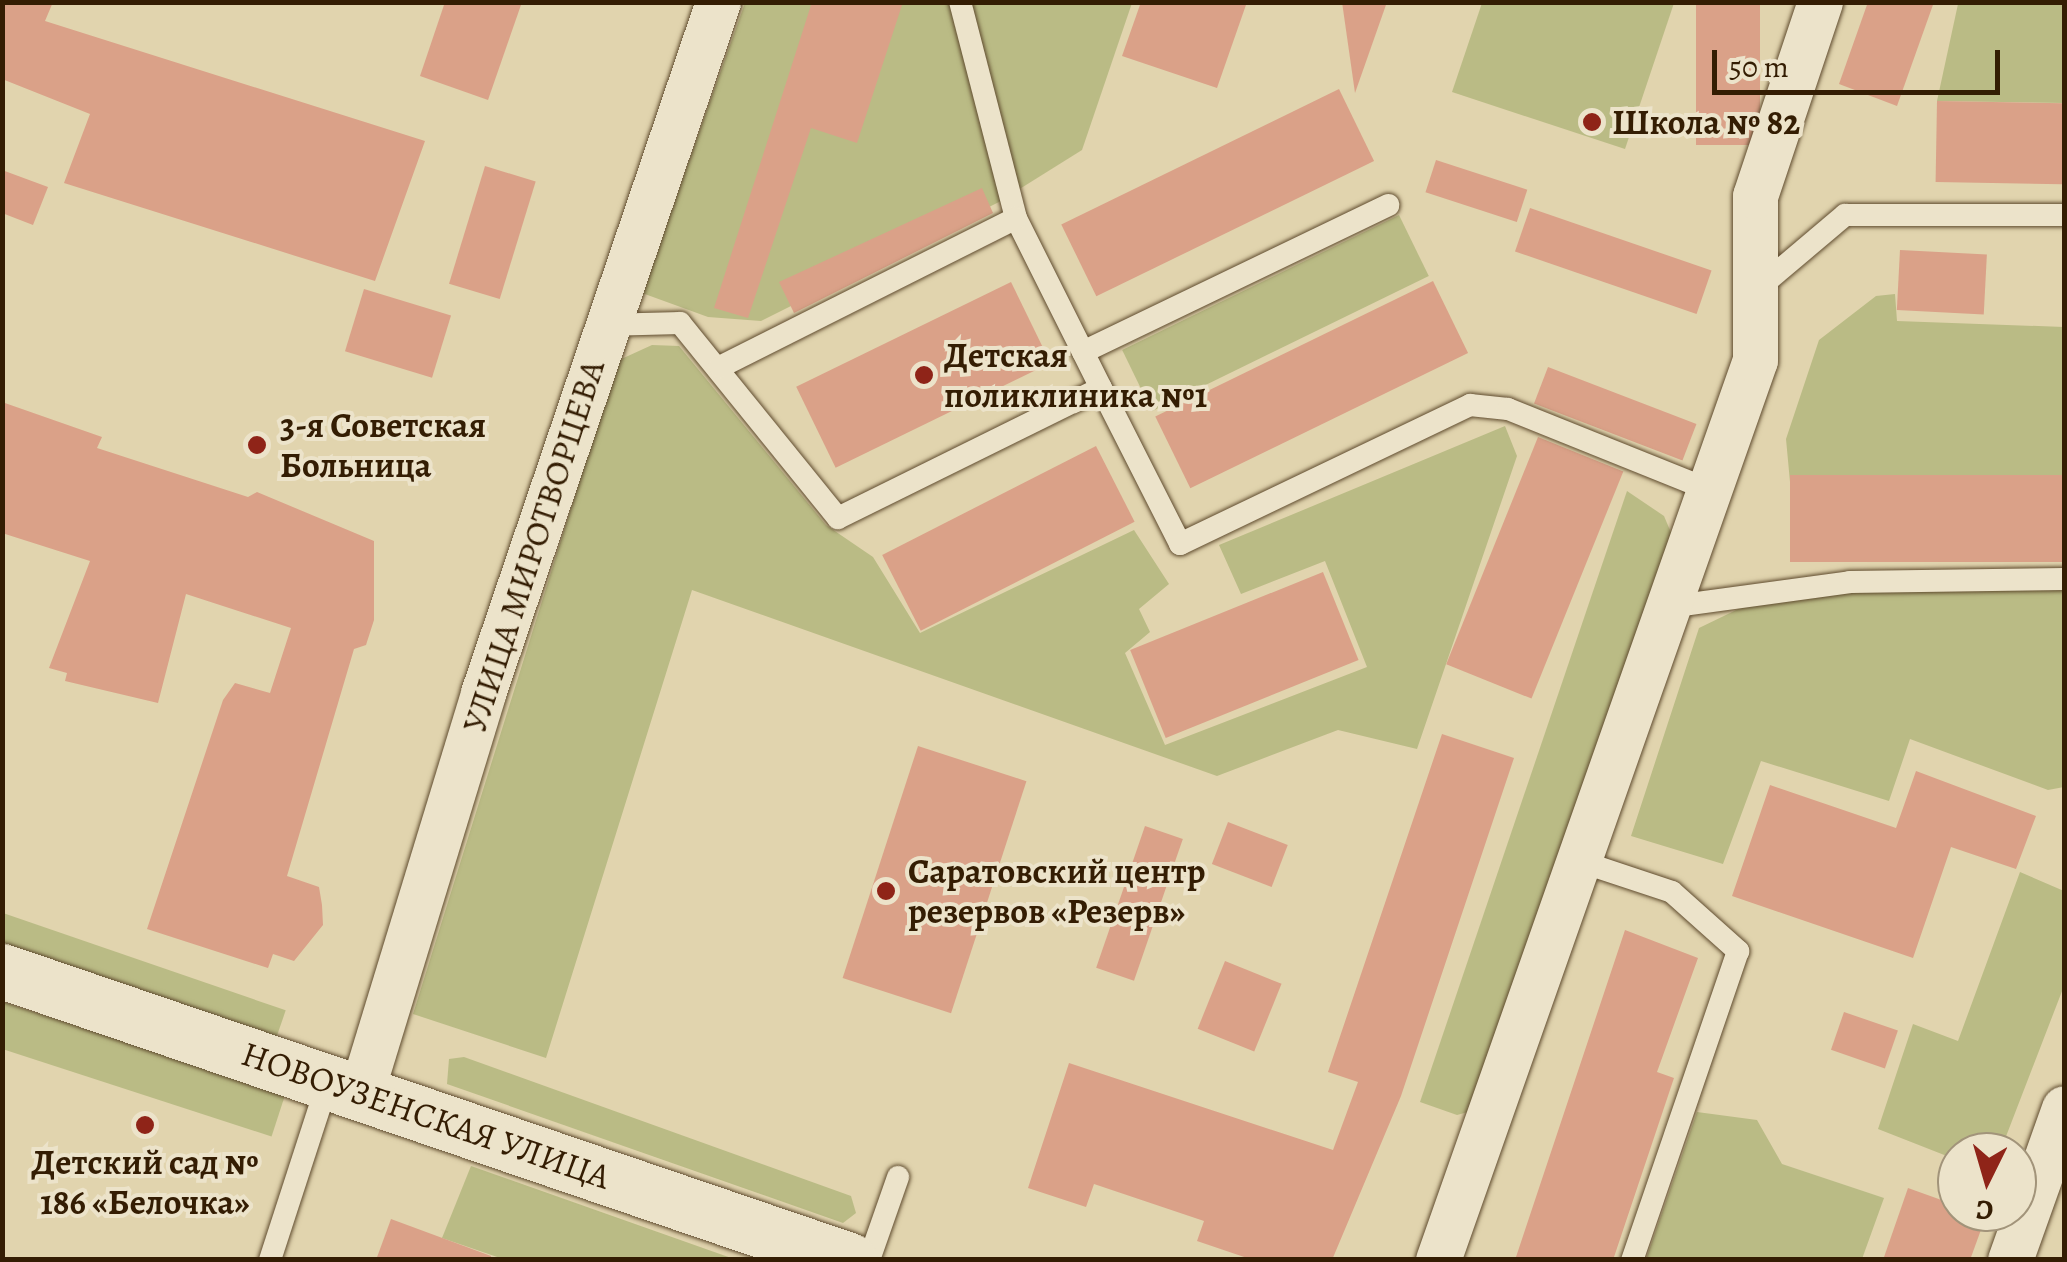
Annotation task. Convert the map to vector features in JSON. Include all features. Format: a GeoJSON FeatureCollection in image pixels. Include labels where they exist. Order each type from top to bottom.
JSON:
{"type":"FeatureCollection","features":[{"type":"Feature","properties":{"kind":"main road","name":"НОВОУЗЕНСКАЯ УЛИЦА"},"geometry":{"type":"LineString","coordinates":[[2,971],[344,1087],[791,1250],[849,1260]]}},
{"type":"Feature","properties":{"kind":"street","name":"УЛИЦА МИРОТВОРЦЕВА"},"geometry":{"type":"LineString","coordinates":[[344,1087],[718,2]]}},
{"type":"Feature","properties":{"kind":"street"},"geometry":{"type":"LineString","coordinates":[[1438,1260],[1755,360],[1755,196],[1820,2]]}},
{"type":"Feature","properties":{"kind":"street"},"geometry":{"type":"LineString","coordinates":[[2010,1260],[2064,1108]]}},
{"type":"Feature","properties":{"kind":"lane"},"geometry":{"type":"LineString","coordinates":[[960,2],[1016,218],[1180,544],[1470,404],[1508,408],[1709,490]]}},
{"type":"Feature","properties":{"kind":"lane"},"geometry":{"type":"LineString","coordinates":[[1083,352],[1388,205]]}},
{"type":"Feature","properties":{"kind":"lane"},"geometry":{"type":"LineString","coordinates":[[1755,291],[1845,215],[2064,216]]}},
{"type":"Feature","properties":{"kind":"lane"},"geometry":{"type":"LineString","coordinates":[[720,367],[1016,218]]}},
{"type":"Feature","properties":{"kind":"lane"},"geometry":{"type":"LineString","coordinates":[[605,324],[680,323],[720,367],[838,518],[1101,388]]}},
{"type":"Feature","properties":{"kind":"lane"},"geometry":{"type":"LineString","coordinates":[[1668,607],[1850,582],[2064,579]]}},
{"type":"Feature","properties":{"kind":"lane"},"geometry":{"type":"LineString","coordinates":[[1579,860],[1672,892],[1738,951],[1632,1260]]}},
{"type":"Feature","properties":{"kind":"lane"},"geometry":{"type":"LineString","coordinates":[[270,1260],[344,1087]]}},
{"type":"Feature","properties":{"kind":"lane"},"geometry":{"type":"LineString","coordinates":[[869,1260],[898,1177]]}},
{"type":"Feature","properties":{"kind":"green space"},"geometry":{"type":"Polygon","coordinates":[[[745,3],[1132,3],[1082,150],[999,202],[761,321],[708,317],[642,293],[745,3]]]}},
{"type":"Feature","properties":{"kind":"green space"},"geometry":{"type":"Polygon","coordinates":[[[1482,3],[1674,3],[1625,149],[1452,92],[1482,3]]]}},
{"type":"Feature","properties":{"kind":"green space"},"geometry":{"type":"Polygon","coordinates":[[[2064,3],[2064,103],[1937,101],[1958,4],[2064,3]]]}},
{"type":"Feature","properties":{"kind":"green space"},"geometry":{"type":"Polygon","coordinates":[[[1399,215],[1429,276],[1152,411],[1122,350],[1399,215]]]}},
{"type":"Feature","properties":{"kind":"green space"},"geometry":{"type":"Polygon","coordinates":[[[1895,294],[1897,321],[2064,327],[2064,475],[1790,482],[1786,439],[1819,340],[1876,296],[1895,294]]]}},
{"type":"Feature","properties":{"kind":"green space"},"geometry":{"type":"Polygon","coordinates":[[[652,345],[679,346],[826,525],[873,557],[920,633],[1134,530],[1169,584],[1139,609],[1150,632],[1125,653],[1165,745],[1367,667],[1325,561],[1241,594],[1219,545],[1505,426],[1517,456],[1417,749],[1338,730],[1217,776],[692,590],[546,1058],[413,1014],[617,361],[652,345]]]}},
{"type":"Feature","properties":{"kind":"green space"},"geometry":{"type":"Polygon","coordinates":[[[1627,491],[1664,516],[1672,535],[1475,1110],[1457,1115],[1420,1102],[1627,491]]]}},
{"type":"Feature","properties":{"kind":"green space"},"geometry":{"type":"Polygon","coordinates":[[[2064,580],[2064,787],[2048,790],[1910,739],[1889,801],[1761,761],[1723,864],[1631,836],[1699,628],[1761,598],[2064,580]]]}},
{"type":"Feature","properties":{"kind":"green space"},"geometry":{"type":"Polygon","coordinates":[[[2020,872],[2064,891],[2064,986],[2008,1132],[1937,1132],[1937,1152],[1878,1129],[1913,1024],[1958,1041],[2020,872]]]}},
{"type":"Feature","properties":{"kind":"green space"},"geometry":{"type":"Polygon","coordinates":[[[3,913],[286,1010],[275,1042],[2,948],[3,913]]]}},
{"type":"Feature","properties":{"kind":"green space"},"geometry":{"type":"Polygon","coordinates":[[[3,1002],[285,1094],[272,1137],[2,1049],[3,1002]]]}},
{"type":"Feature","properties":{"kind":"green space"},"geometry":{"type":"Polygon","coordinates":[[[464,1057],[851,1196],[856,1213],[843,1223],[447,1084],[449,1059],[464,1057]]]}},
{"type":"Feature","properties":{"kind":"green space"},"geometry":{"type":"Polygon","coordinates":[[[1697,1112],[1757,1120],[1782,1164],[1884,1198],[1862,1259],[1646,1259],[1697,1112]]]}},
{"type":"Feature","properties":{"kind":"green space"},"geometry":{"type":"Polygon","coordinates":[[[471,1166],[734,1259],[503,1259],[442,1238],[471,1166]]]}},
{"type":"Feature","properties":{"kind":"building"},"geometry":{"type":"Polygon","coordinates":[[[2,2],[53,2],[45,21],[425,141],[375,281],[64,183],[90,114],[2,79],[2,2]]]}},
{"type":"Feature","properties":{"kind":"building"},"geometry":{"type":"Polygon","coordinates":[[[445,2],[522,2],[488,100],[420,76],[445,2]]]}},
{"type":"Feature","properties":{"kind":"building"},"geometry":{"type":"Polygon","coordinates":[[[812,2],[903,2],[857,143],[811,128],[748,318],[714,308],[812,2]]]}},
{"type":"Feature","properties":{"kind":"building"},"geometry":{"type":"Polygon","coordinates":[[[1141,2],[1247,2],[1217,88],[1122,56],[1141,2]]]}},
{"type":"Feature","properties":{"kind":"building"},"geometry":{"type":"Polygon","coordinates":[[[1342,2],[1387,2],[1355,93],[1342,2]]]}},
{"type":"Feature","properties":{"kind":"building"},"geometry":{"type":"Polygon","coordinates":[[[1696,2],[1760,2],[1760,145],[1696,145],[1696,2]]]}},
{"type":"Feature","properties":{"kind":"building"},"geometry":{"type":"Polygon","coordinates":[[[1868,2],[1934,2],[1897,106],[1839,84],[1868,2]]]}},
{"type":"Feature","properties":{"kind":"building"},"geometry":{"type":"Polygon","coordinates":[[[1339,89],[1374,161],[1096,296],[1061,224],[1339,89]]]}},
{"type":"Feature","properties":{"kind":"building"},"geometry":{"type":"Polygon","coordinates":[[[1937,101],[2064,103],[2063,184],[1936,182],[1937,101]]]}},
{"type":"Feature","properties":{"kind":"building"},"geometry":{"type":"Polygon","coordinates":[[[1436,160],[1527,190],[1517,222],[1425,192],[1436,160]]]}},
{"type":"Feature","properties":{"kind":"building"},"geometry":{"type":"Polygon","coordinates":[[[485,166],[536,181],[500,299],[449,284],[485,166]]]}},
{"type":"Feature","properties":{"kind":"building"},"geometry":{"type":"Polygon","coordinates":[[[2,170],[48,187],[33,225],[2,213],[2,170]]]}},
{"type":"Feature","properties":{"kind":"building"},"geometry":{"type":"Polygon","coordinates":[[[982,188],[993,213],[794,313],[779,282],[982,188]]]}},
{"type":"Feature","properties":{"kind":"building"},"geometry":{"type":"Polygon","coordinates":[[[1530,208],[1712,271],[1697,314],[1515,251],[1530,208]]]}},
{"type":"Feature","properties":{"kind":"building"},"geometry":{"type":"Polygon","coordinates":[[[1900,250],[1987,255],[1984,314],[1897,310],[1900,250]]]}},
{"type":"Feature","properties":{"kind":"building"},"geometry":{"type":"Polygon","coordinates":[[[1433,281],[1468,353],[1190,488],[1155,416],[1433,281]]]}},
{"type":"Feature","properties":{"kind":"building","name":"Детская поликлиника №1"},"geometry":{"type":"Polygon","coordinates":[[[1011,282],[1050,363],[836,468],[796,387],[1011,282]]]}},
{"type":"Feature","properties":{"kind":"building"},"geometry":{"type":"Polygon","coordinates":[[[364,289],[451,316],[432,378],[345,351],[364,289]]]}},
{"type":"Feature","properties":{"kind":"building"},"geometry":{"type":"Polygon","coordinates":[[[1548,367],[1696,424],[1682,460],[1534,403],[1548,367]]]}},
{"type":"Feature","properties":{"kind":"building"},"geometry":{"type":"Polygon","coordinates":[[[2,402],[102,437],[97,448],[248,497],[257,492],[374,541],[374,620],[366,645],[354,649],[287,876],[319,887],[322,905],[323,925],[294,961],[273,954],[268,968],[147,929],[223,700],[235,683],[270,693],[291,628],[186,594],[158,703],[65,681],[67,673],[49,668],[90,561],[2,533],[2,402]]]}},
{"type":"Feature","properties":{"kind":"building"},"geometry":{"type":"Polygon","coordinates":[[[1538,437],[1623,471],[1532,699],[1446,664],[1538,437]]]}},
{"type":"Feature","properties":{"kind":"building"},"geometry":{"type":"Polygon","coordinates":[[[1096,446],[1135,522],[921,631],[882,555],[1096,446]]]}},
{"type":"Feature","properties":{"kind":"building"},"geometry":{"type":"Polygon","coordinates":[[[1790,475],[2064,475],[2064,562],[1790,562],[1790,475]]]}},
{"type":"Feature","properties":{"kind":"building"},"geometry":{"type":"Polygon","coordinates":[[[1323,572],[1359,660],[1166,738],[1130,650],[1323,572]]]}},
{"type":"Feature","properties":{"kind":"building"},"geometry":{"type":"Polygon","coordinates":[[[1442,734],[1514,758],[1401,1096],[1332,1260],[1253,1260],[1197,1241],[1204,1221],[1094,1184],[1086,1207],[1028,1188],[1069,1063],[1333,1150],[1358,1082],[1328,1072],[1442,734]]]}},
{"type":"Feature","properties":{"kind":"building"},"geometry":{"type":"Polygon","coordinates":[[[918,746],[1026,781],[951,1013],[843,978],[918,746]]]}},
{"type":"Feature","properties":{"kind":"building"},"geometry":{"type":"Polygon","coordinates":[[[1916,771],[2036,816],[2016,869],[1951,847],[1913,958],[1732,896],[1770,785],[1896,828],[1916,771]]]}},
{"type":"Feature","properties":{"kind":"building"},"geometry":{"type":"Polygon","coordinates":[[[1228,822],[1288,845],[1272,887],[1212,864],[1228,822]]]}},
{"type":"Feature","properties":{"kind":"building"},"geometry":{"type":"Polygon","coordinates":[[[1145,826],[1183,839],[1134,981],[1096,968],[1145,826]]]}},
{"type":"Feature","properties":{"kind":"building"},"geometry":{"type":"Polygon","coordinates":[[[1625,930],[1698,958],[1657,1072],[1674,1078],[1613,1260],[1515,1260],[1625,930]]]}},
{"type":"Feature","properties":{"kind":"building"},"geometry":{"type":"Polygon","coordinates":[[[1225,961],[1282,984],[1254,1052],[1198,1029],[1225,961]]]}},
{"type":"Feature","properties":{"kind":"building"},"geometry":{"type":"Polygon","coordinates":[[[1844,1012],[1898,1031],[1885,1068],[1831,1050],[1844,1012]]]}},
{"type":"Feature","properties":{"kind":"building"},"geometry":{"type":"Polygon","coordinates":[[[1908,1188],[1937,1198],[1937,1232],[1980,1232],[1970,1260],[1883,1260],[1908,1188]]]}},
{"type":"Feature","properties":{"kind":"building"},"geometry":{"type":"Polygon","coordinates":[[[391,1219],[491,1256],[491,1260],[376,1260],[391,1219]]]}},
{"type":"Feature","properties":{"kind":"place","name":"Школа № 82"},"geometry":{"type":"Point","coordinates":[1592,122]}},
{"type":"Feature","properties":{"kind":"place","name":"Детская поликлиника №1"},"geometry":{"type":"Point","coordinates":[924,375]}},
{"type":"Feature","properties":{"kind":"place","name":"3-я Советская Больница"},"geometry":{"type":"Point","coordinates":[257,445]}},
{"type":"Feature","properties":{"kind":"place","name":"Саратовский центр резервов «Резерв»"},"geometry":{"type":"Point","coordinates":[886,891]}},
{"type":"Feature","properties":{"kind":"place","name":"Детский сад № 186 «Белочка»"},"geometry":{"type":"Point","coordinates":[145,1125]}}]}
